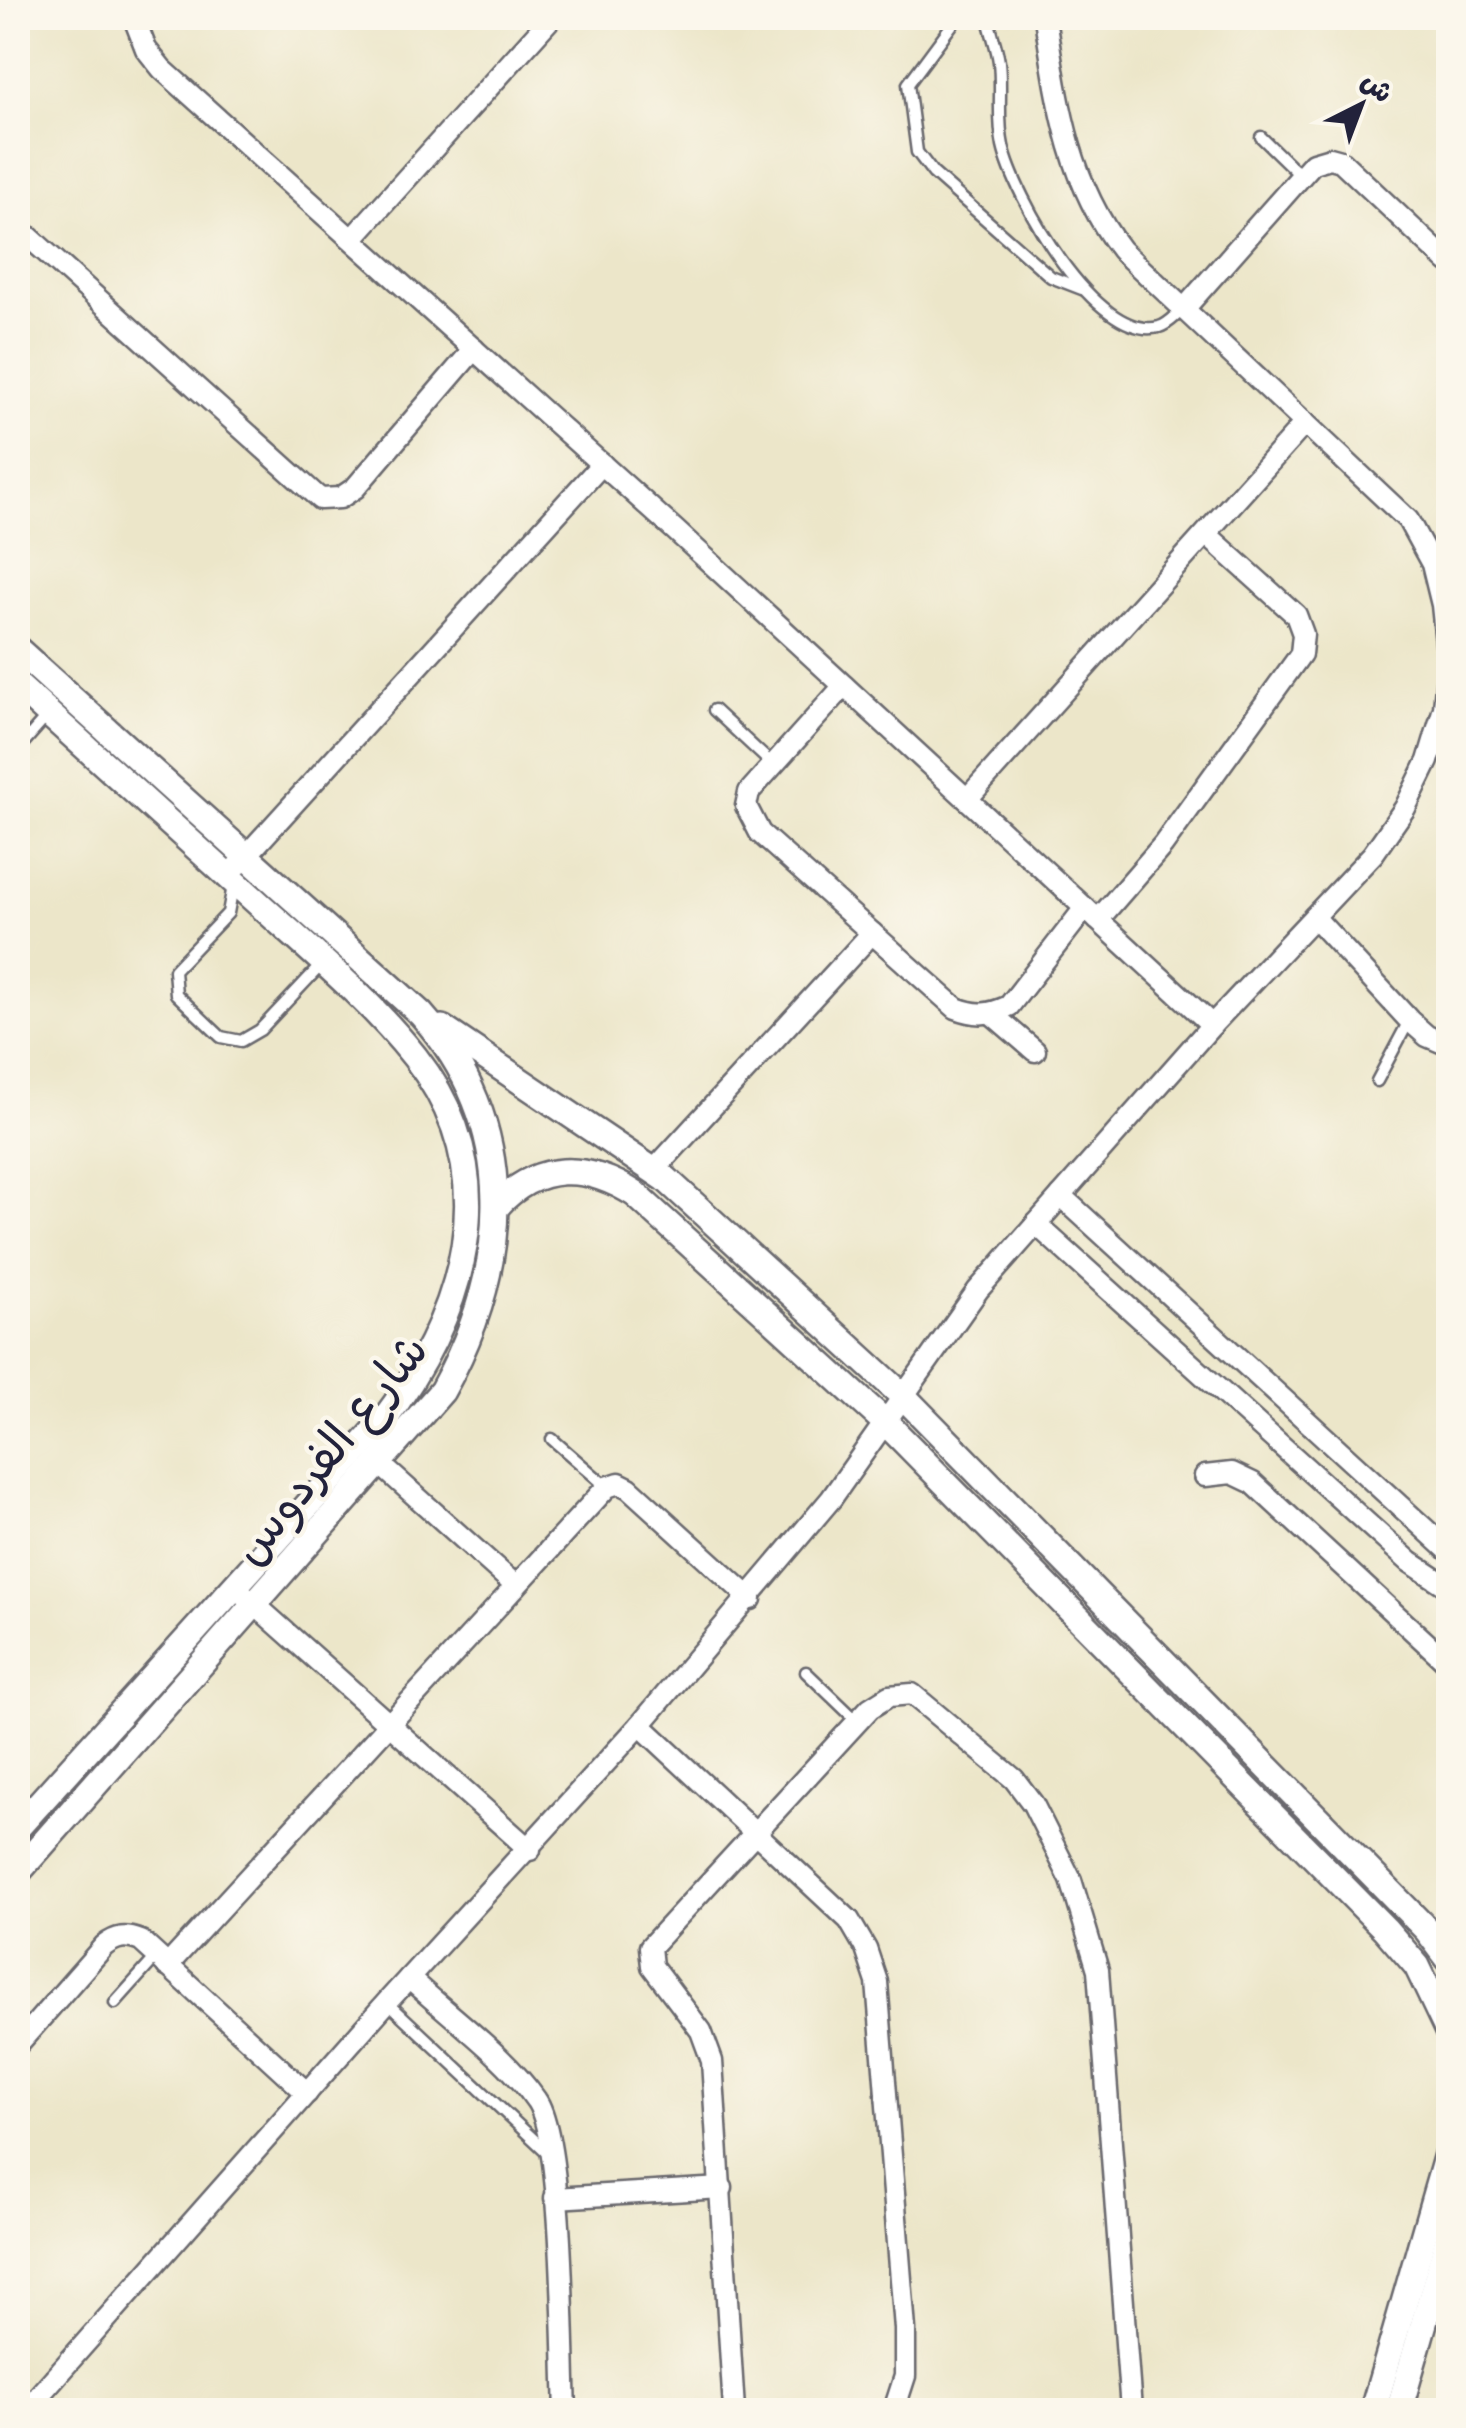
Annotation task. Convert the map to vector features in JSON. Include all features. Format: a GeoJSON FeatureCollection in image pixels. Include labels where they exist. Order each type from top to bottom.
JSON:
{"type":"FeatureCollection","features":[{"type":"Feature","properties":{"kind":"street"},"geometry":{"type":"LineString","coordinates":[[134,18],[146,49],[162,69],[602,464],[1212,1025]]}},
{"type":"Feature","properties":{"kind":"street"},"geometry":{"type":"LineString","coordinates":[[352,239],[551,18]]}},
{"type":"Feature","properties":{"kind":"street"},"geometry":{"type":"LineString","coordinates":[[26,2410],[751,1598],[886,1423],[978,1290],[1212,1025],[1373,854],[1405,808],[1420,777],[1444,708],[1447,644],[1432,564],[1408,520],[1121,250],[1095,216],[1073,166],[1045,18]]}},
{"type":"Feature","properties":{"kind":"street"},"geometry":{"type":"LineString","coordinates":[[1184,309],[1301,176],[1314,164],[1330,158],[1342,162],[1448,262]]}},
{"type":"Feature","properties":{"kind":"street"},"geometry":{"type":"LineString","coordinates":[[18,227],[320,499],[340,498],[355,488],[474,350]]}},
{"type":"Feature","properties":{"kind":"street"},"geometry":{"type":"LineString","coordinates":[[967,799],[1305,423]]}},
{"type":"Feature","properties":{"kind":"street"},"geometry":{"type":"LineString","coordinates":[[228,876],[602,464]]}},
{"type":"Feature","properties":{"kind":"street"},"geometry":{"type":"LineString","coordinates":[[844,686],[749,792],[746,806],[750,821],[956,1008],[974,1015],[992,1014],[1009,1006],[1092,914],[1164,845],[1301,654],[1303,634],[1296,615],[1206,534]]}},
{"type":"Feature","properties":{"kind":"street","name":"شارع الفردوس"},"geometry":{"type":"LineString","coordinates":[[18,650],[422,1014],[450,1046],[468,1081],[482,1122],[497,1206],[487,1290],[468,1343],[442,1391],[18,1872]]}},
{"type":"Feature","properties":{"kind":"street","name":"شارع الفردوس"},"geometry":{"type":"LineString","coordinates":[[18,686],[389,1026],[442,1098],[467,1191],[467,1237],[458,1285],[416,1377],[380,1424],[18,1828]]}},
{"type":"Feature","properties":{"kind":"street"},"geometry":{"type":"LineString","coordinates":[[1314,917],[1426,1036],[1448,1045]]}},
{"type":"Feature","properties":{"kind":"street"},"geometry":{"type":"LineString","coordinates":[[655,1170],[872,933]]}},
{"type":"Feature","properties":{"kind":"street"},"geometry":{"type":"LineString","coordinates":[[422,1014],[655,1170],[903,1396],[1428,1930],[1448,1958]]}},
{"type":"Feature","properties":{"kind":"street"},"geometry":{"type":"LineString","coordinates":[[992,1014],[1034,1051]]}},
{"type":"Feature","properties":{"kind":"street"},"geometry":{"type":"LineString","coordinates":[[497,1206],[520,1185],[549,1172],[584,1171],[616,1182],[635,1194],[886,1423],[1394,1938],[1430,1987],[1448,2032]]}},
{"type":"Feature","properties":{"kind":"street"},"geometry":{"type":"LineString","coordinates":[[1061,1196],[1448,1550]]}},
{"type":"Feature","properties":{"kind":"street"},"geometry":{"type":"LineString","coordinates":[[1036,1224],[1410,1562],[1448,1587]]}},
{"type":"Feature","properties":{"kind":"street"},"geometry":{"type":"LineString","coordinates":[[380,1465],[516,1586]]}},
{"type":"Feature","properties":{"kind":"street"},"geometry":{"type":"LineString","coordinates":[[1205,1476],[1232,1473],[1253,1483],[1448,1663]]}},
{"type":"Feature","properties":{"kind":"street"},"geometry":{"type":"LineString","coordinates":[[162,1961],[390,1725],[606,1486],[618,1483],[629,1488],[751,1598]]}},
{"type":"Feature","properties":{"kind":"street"},"geometry":{"type":"LineString","coordinates":[[235,1586],[530,1850]]}},
{"type":"Feature","properties":{"kind":"street"},"geometry":{"type":"LineString","coordinates":[[734,2410],[712,2062],[692,2017],[652,1966],[650,1947],[858,1722],[889,1696],[912,1694],[925,1700],[1014,1779],[1033,1804],[1071,1880],[1098,1970],[1131,2410]]}},
{"type":"Feature","properties":{"kind":"street"},"geometry":{"type":"LineString","coordinates":[[640,1725],[849,1920],[866,1948],[877,1982],[905,2329],[905,2376],[894,2410]]}},
{"type":"Feature","properties":{"kind":"street"},"geometry":{"type":"LineString","coordinates":[[18,2044],[115,1937],[141,1941],[307,2093]]}},
{"type":"Feature","properties":{"kind":"street"},"geometry":{"type":"LineString","coordinates":[[409,1978],[536,2099],[550,2132],[566,2410]]}},
{"type":"Feature","properties":{"kind":"street"},"geometry":{"type":"LineString","coordinates":[[1374,2410],[1448,2152]]}},
{"type":"Feature","properties":{"kind":"street"},"geometry":{"type":"LineString","coordinates":[[555,2198],[722,2188]]}},
{"type":"Feature","properties":{"kind":"street"},"geometry":{"type":"LineString","coordinates":[[1399,2410],[1448,2239]]}},
{"type":"Feature","properties":{"kind":"lane"},"geometry":{"type":"LineString","coordinates":[[957,18],[908,84],[917,152],[932,173],[1052,277],[1084,290],[1140,327],[1161,327],[1184,309]]}},
{"type":"Feature","properties":{"kind":"lane"},"geometry":{"type":"LineString","coordinates":[[988,18],[998,60],[1002,143],[1014,184],[1044,237],[1084,290]]}},
{"type":"Feature","properties":{"kind":"lane"},"geometry":{"type":"LineString","coordinates":[[1260,137],[1301,176]]}},
{"type":"Feature","properties":{"kind":"lane"},"geometry":{"type":"LineString","coordinates":[[714,710],[772,764]]}},
{"type":"Feature","properties":{"kind":"lane"},"geometry":{"type":"LineString","coordinates":[[18,748],[48,714]]}},
{"type":"Feature","properties":{"kind":"lane"},"geometry":{"type":"LineString","coordinates":[[228,876],[234,892],[228,913],[174,970],[176,994],[222,1037],[241,1042],[260,1030],[324,963]]}},
{"type":"Feature","properties":{"kind":"lane"},"geometry":{"type":"LineString","coordinates":[[1377,1081],[1410,1020]]}},
{"type":"Feature","properties":{"kind":"lane"},"geometry":{"type":"LineString","coordinates":[[552,1439],[606,1486]]}},
{"type":"Feature","properties":{"kind":"lane"},"geometry":{"type":"LineString","coordinates":[[806,1672],[858,1722]]}},
{"type":"Feature","properties":{"kind":"lane"},"geometry":{"type":"LineString","coordinates":[[115,2003],[162,1961]]}},
{"type":"Feature","properties":{"kind":"lane"},"geometry":{"type":"LineString","coordinates":[[387,2002],[553,2158]]}}]}
